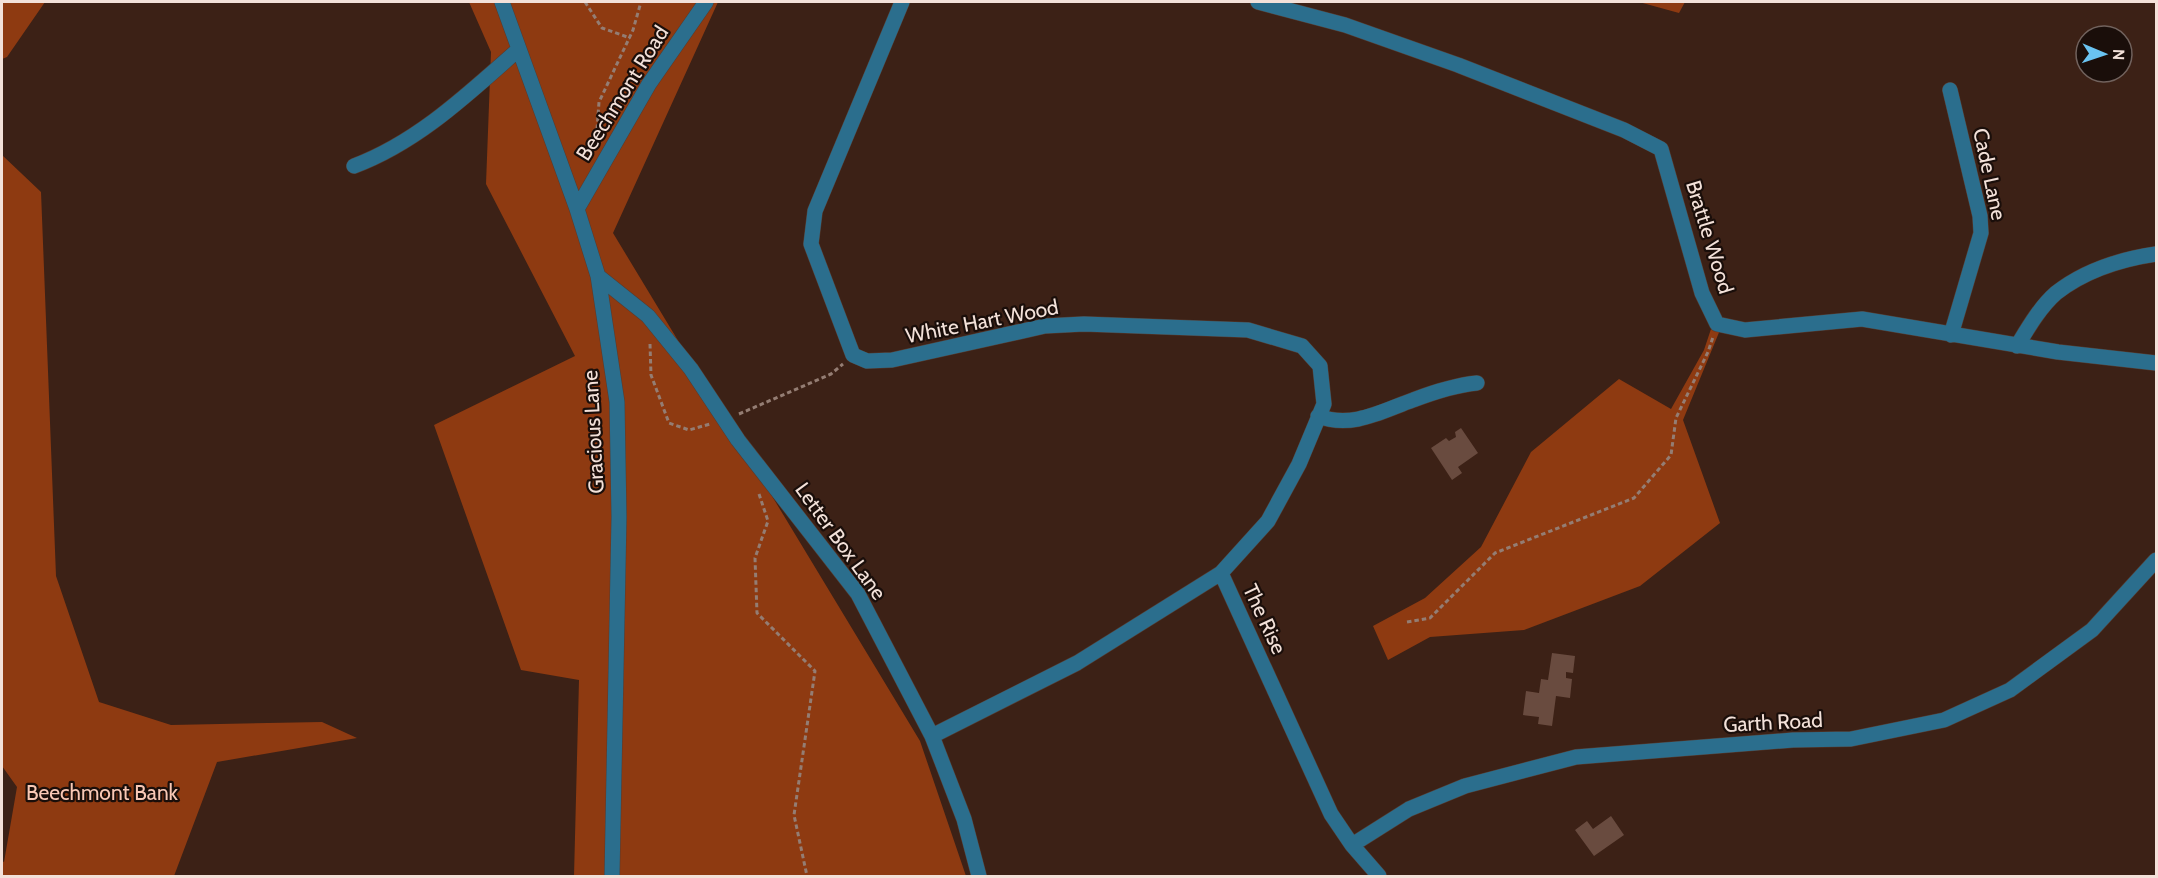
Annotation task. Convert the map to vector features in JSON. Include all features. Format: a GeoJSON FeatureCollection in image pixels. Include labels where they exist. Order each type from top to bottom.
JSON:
{"type":"FeatureCollection","features":[{"type":"Feature","properties":{"kind":"street","name":"Gracious Lane"},"geometry":{"type":"LineString","coordinates":[[502,2],[598,276],[617,402],[619,517],[612,876]]}},
{"type":"Feature","properties":{"kind":"street","name":"Beechmont Road"},"geometry":{"type":"LineString","coordinates":[[576,209],[649,84],[706,2]]}},
{"type":"Feature","properties":{"kind":"street"},"geometry":{"type":"LineString","coordinates":[[854,355],[811,244],[815,211],[902,2]]}},
{"type":"Feature","properties":{"kind":"street","name":"Brattle Wood"},"geometry":{"type":"LineString","coordinates":[[1258,2],[1346,25],[1458,65],[1624,130],[1661,149],[1702,293],[1717,324],[1745,330],[1862,319],[2017,346],[2157,363]]}},
{"type":"Feature","properties":{"kind":"street"},"geometry":{"type":"LineString","coordinates":[[354,166],[379,157],[407,141],[467,95],[519,49]]}},
{"type":"Feature","properties":{"kind":"street","name":"Cade Lane"},"geometry":{"type":"LineString","coordinates":[[1950,90],[1980,216],[1981,233],[1951,335]]}},
{"type":"Feature","properties":{"kind":"street"},"geometry":{"type":"LineString","coordinates":[[2017,346],[2031,322],[2055,294],[2076,280],[2130,258],[2157,254]]}},
{"type":"Feature","properties":{"kind":"street","name":"Letter Box Lane"},"geometry":{"type":"LineString","coordinates":[[598,276],[648,316],[691,369],[738,440],[858,594],[932,736],[964,819],[980,876]]}},
{"type":"Feature","properties":{"kind":"street","name":"White Hart Wood"},"geometry":{"type":"LineString","coordinates":[[854,355],[867,361],[892,360],[1045,326],[1084,324],[1248,330],[1302,346],[1320,366],[1324,404],[1299,464],[1268,521],[1221,573]]}},
{"type":"Feature","properties":{"kind":"street"},"geometry":{"type":"LineString","coordinates":[[1318,416],[1328,420],[1358,420],[1416,399],[1477,383]]}},
{"type":"Feature","properties":{"kind":"street","name":"Garth Road"},"geometry":{"type":"LineString","coordinates":[[1352,845],[1409,808],[1465,786],[1576,757],[1794,740],[1851,739],[1944,720],[2010,690],[2092,630],[2157,560]]}},
{"type":"Feature","properties":{"kind":"street","name":"The Rise"},"geometry":{"type":"LineString","coordinates":[[932,736],[1077,663],[1221,573],[1331,814],[1352,845],[1379,876]]}},
{"type":"Feature","properties":{"kind":"path"},"geometry":{"type":"LineString","coordinates":[[585,2],[602,28],[630,38]]}},
{"type":"Feature","properties":{"kind":"path"},"geometry":{"type":"LineString","coordinates":[[596,146],[599,102],[630,38],[641,2]]}},
{"type":"Feature","properties":{"kind":"path"},"geometry":{"type":"LineString","coordinates":[[648,316],[651,375],[669,423],[689,430],[725,420],[831,374],[854,355]]}},
{"type":"Feature","properties":{"kind":"path"},"geometry":{"type":"LineString","coordinates":[[1407,622],[1430,618],[1494,554],[1634,498],[1671,455],[1676,418],[1708,352],[1717,324]]}},
{"type":"Feature","properties":{"kind":"path"},"geometry":{"type":"LineString","coordinates":[[758,489],[768,520],[755,558],[757,613],[814,671],[794,815],[807,876]]}},
{"type":"Feature","properties":{"kind":"green space"},"geometry":{"type":"Polygon","coordinates":[[[2,2],[45,2],[7,57],[2,59],[2,2]]]}},
{"type":"Feature","properties":{"kind":"green space"},"geometry":{"type":"Polygon","coordinates":[[[469,2],[718,2],[613,233],[920,741],[966,876],[574,876],[579,680],[521,670],[434,425],[575,356],[486,184],[491,52],[469,2]]]}},
{"type":"Feature","properties":{"kind":"green space"},"geometry":{"type":"Polygon","coordinates":[[[1639,2],[1685,2],[1679,13],[1639,2]]]}},
{"type":"Feature","properties":{"kind":"green space","name":"Beechmont Bank"},"geometry":{"type":"Polygon","coordinates":[[[2,155],[41,192],[56,576],[99,702],[171,725],[322,722],[357,738],[217,762],[174,876],[2,876],[2,861],[4,862],[17,787],[2,766],[2,155]]]}},
{"type":"Feature","properties":{"kind":"green space"},"geometry":{"type":"Polygon","coordinates":[[[1712,326],[1720,330],[1683,420],[1720,523],[1640,586],[1524,630],[1430,637],[1388,660],[1373,626],[1425,598],[1481,547],[1531,452],[1619,379],[1671,409],[1704,350],[1712,326]]]}},
{"type":"Feature","properties":{"kind":"building"},"geometry":{"type":"Polygon","coordinates":[[[1461,428],[1478,453],[1458,467],[1462,473],[1452,480],[1431,448],[1446,438],[1449,441],[1456,437],[1455,432],[1461,428]]]}},
{"type":"Feature","properties":{"kind":"building"},"geometry":{"type":"Polygon","coordinates":[[[1552,653],[1575,656],[1573,673],[1566,672],[1566,678],[1572,679],[1570,698],[1556,696],[1552,726],[1538,724],[1539,717],[1523,715],[1526,691],[1539,693],[1541,679],[1548,680],[1552,653]]]}},
{"type":"Feature","properties":{"kind":"building"},"geometry":{"type":"Polygon","coordinates":[[[1611,816],[1624,835],[1594,856],[1575,830],[1587,821],[1593,829],[1611,816]]]}}]}
